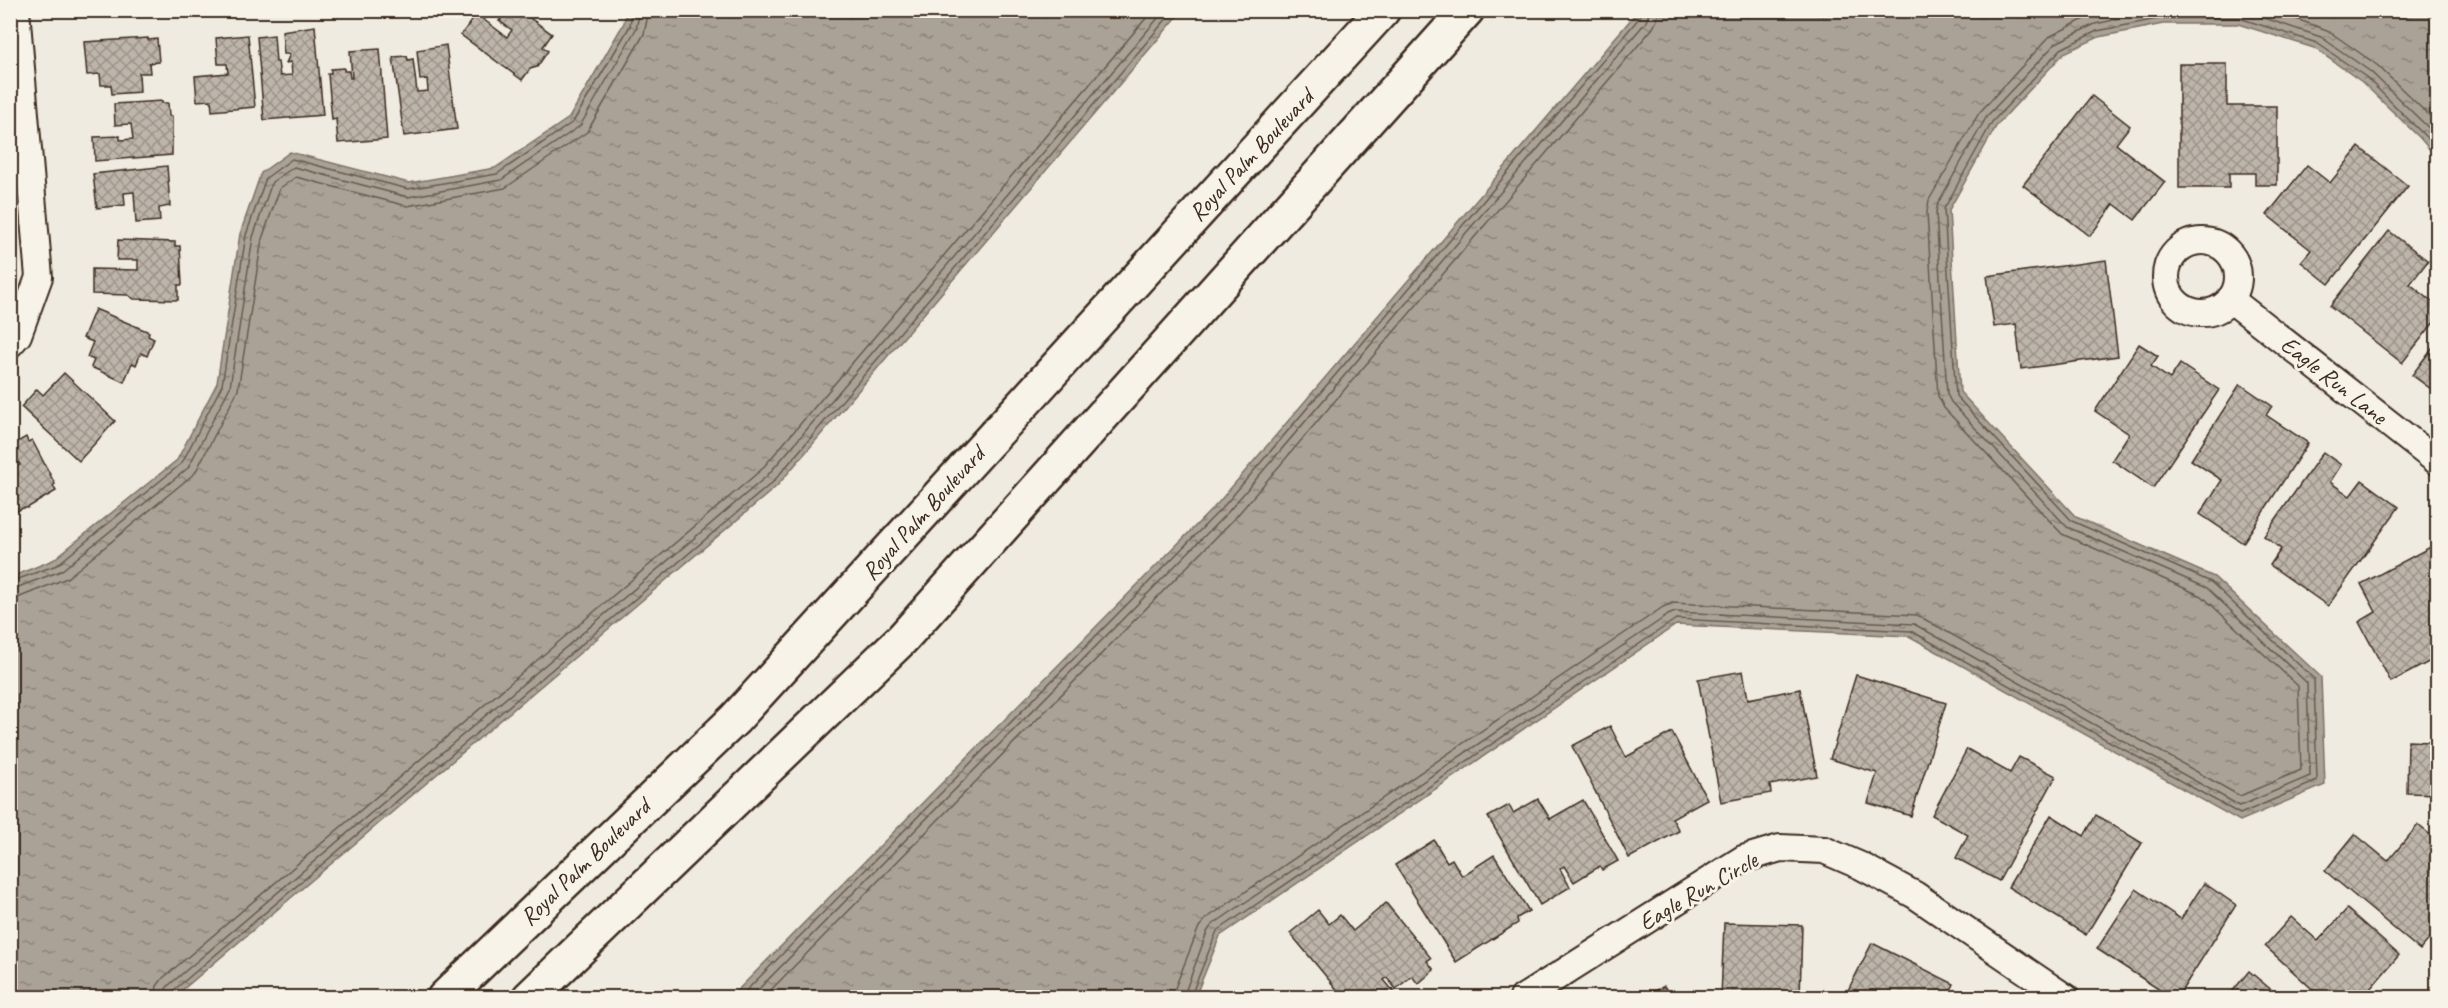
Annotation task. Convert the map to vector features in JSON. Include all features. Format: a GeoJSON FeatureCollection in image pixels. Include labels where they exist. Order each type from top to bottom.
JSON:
{"type":"FeatureCollection","features":[{"type":"Feature","properties":{"kind":"main road","name":"Royal Palm Boulevard"},"geometry":{"type":"LineString","coordinates":[[444,998],[735,719],[1383,10]]}},
{"type":"Feature","properties":{"kind":"main road"},"geometry":{"type":"LineString","coordinates":[[529,998],[902,639],[1467,10]]}},
{"type":"Feature","properties":{"kind":"street"},"geometry":{"type":"LineString","coordinates":[[10,344],[18,335],[39,277],[16,10]]}},
{"type":"Feature","properties":{"kind":"street","name":"Eagle Run Lane"},"geometry":{"type":"LineString","coordinates":[[2230,299],[2438,462]]}},
{"type":"Feature","properties":{"kind":"street","name":"Eagle Run Circle"},"geometry":{"type":"LineString","coordinates":[[1523,998],[1743,859],[1780,848],[1824,850],[1861,866],[1915,895],[2066,998]]}},
{"type":"Feature","properties":{"kind":"water"},"geometry":{"type":"Polygon","coordinates":[[[626,11],[1182,11],[777,486],[174,997],[11,997],[11,577],[53,560],[177,460],[217,383],[240,234],[261,173],[290,152],[409,183],[495,168],[569,118],[624,23],[626,11]]]}},
{"type":"Feature","properties":{"kind":"water"},"geometry":{"type":"Polygon","coordinates":[[[1638,11],[2437,11],[2437,158],[2420,138],[2362,82],[2314,48],[2238,24],[2163,24],[2099,37],[2064,53],[1997,125],[1949,210],[1960,392],[2076,517],[2214,577],[2321,677],[2325,785],[2240,821],[1909,636],[1676,625],[1220,936],[1195,997],[731,997],[1218,503],[1638,11]]]}},
{"type":"Feature","properties":{"kind":"building"},"geometry":{"type":"Polygon","coordinates":[[[501,10],[519,10],[552,34],[543,47],[548,51],[537,67],[530,69],[522,80],[461,35],[476,14],[507,37],[512,30],[499,21],[501,20],[497,16],[501,10]]]}},
{"type":"Feature","properties":{"kind":"building"},"geometry":{"type":"Polygon","coordinates":[[[315,26],[323,115],[264,120],[257,37],[274,35],[276,62],[278,62],[280,76],[292,75],[291,62],[286,63],[290,54],[284,54],[282,31],[315,26]]]}},
{"type":"Feature","properties":{"kind":"building"},"geometry":{"type":"Polygon","coordinates":[[[248,35],[255,107],[212,111],[211,100],[197,101],[195,76],[228,73],[227,64],[218,64],[216,38],[248,35]]]}},
{"type":"Feature","properties":{"kind":"building"},"geometry":{"type":"Polygon","coordinates":[[[148,38],[148,40],[157,39],[159,62],[149,63],[150,73],[139,73],[140,92],[112,94],[111,85],[101,85],[100,74],[87,75],[84,42],[148,38]]]}},
{"type":"Feature","properties":{"kind":"building"},"geometry":{"type":"Polygon","coordinates":[[[446,45],[457,129],[404,136],[393,57],[407,56],[408,60],[413,59],[417,92],[428,91],[427,79],[420,80],[417,50],[446,45]]]}},
{"type":"Feature","properties":{"kind":"building"},"geometry":{"type":"Polygon","coordinates":[[[380,49],[387,139],[338,143],[336,119],[332,120],[328,74],[331,74],[331,69],[344,68],[344,71],[349,71],[350,78],[352,78],[350,51],[380,49]]]}},
{"type":"Feature","properties":{"kind":"building"},"geometry":{"type":"Polygon","coordinates":[[[2179,64],[2227,64],[2227,106],[2277,106],[2277,185],[2255,185],[2255,173],[2229,173],[2229,188],[2179,188],[2179,64]]]}},
{"type":"Feature","properties":{"kind":"building"},"geometry":{"type":"Polygon","coordinates":[[[2092,96],[2130,126],[2116,144],[2165,182],[2135,220],[2114,204],[2090,236],[2023,185],[2092,96]]]}},
{"type":"Feature","properties":{"kind":"building"},"geometry":{"type":"Polygon","coordinates":[[[162,101],[162,103],[168,103],[169,116],[172,116],[172,155],[95,161],[94,137],[120,136],[120,140],[133,139],[131,124],[115,125],[114,104],[162,101]]]}},
{"type":"Feature","properties":{"kind":"building"},"geometry":{"type":"Polygon","coordinates":[[[2359,147],[2408,186],[2329,284],[2301,262],[2311,250],[2267,215],[2307,165],[2330,183],[2359,147]]]}},
{"type":"Feature","properties":{"kind":"building"},"geometry":{"type":"Polygon","coordinates":[[[167,166],[170,206],[159,208],[160,221],[136,223],[134,192],[124,193],[125,205],[97,208],[93,174],[167,166]]]}},
{"type":"Feature","properties":{"kind":"building"},"geometry":{"type":"Polygon","coordinates":[[[2389,231],[2428,261],[2410,284],[2438,306],[2438,317],[2402,363],[2330,306],[2389,231]]]}},
{"type":"Feature","properties":{"kind":"building"},"geometry":{"type":"Polygon","coordinates":[[[118,240],[175,242],[175,246],[180,246],[182,285],[178,285],[178,300],[134,299],[128,295],[92,294],[92,269],[138,270],[138,260],[117,260],[118,240]]]}},
{"type":"Feature","properties":{"kind":"building"},"geometry":{"type":"Polygon","coordinates":[[[2106,260],[2118,356],[2021,369],[2016,324],[1994,327],[1987,276],[2106,260]]]}},
{"type":"Feature","properties":{"kind":"building"},"geometry":{"type":"Polygon","coordinates":[[[95,309],[149,332],[148,336],[154,339],[147,356],[141,353],[136,365],[132,363],[124,382],[91,367],[94,360],[87,357],[93,342],[83,338],[95,309]]]}},
{"type":"Feature","properties":{"kind":"building"},"geometry":{"type":"Polygon","coordinates":[[[2438,340],[2438,394],[2412,375],[2438,340]]]}},
{"type":"Feature","properties":{"kind":"building"},"geometry":{"type":"Polygon","coordinates":[[[2139,344],[2158,356],[2151,366],[2170,379],[2180,364],[2219,390],[2153,488],[2112,460],[2129,434],[2095,411],[2139,344]]]}},
{"type":"Feature","properties":{"kind":"building"},"geometry":{"type":"Polygon","coordinates":[[[64,373],[115,421],[79,461],[21,407],[37,389],[43,395],[64,373]]]}},
{"type":"Feature","properties":{"kind":"building"},"geometry":{"type":"Polygon","coordinates":[[[2240,384],[2272,406],[2266,415],[2308,443],[2243,543],[2200,514],[2222,480],[2191,460],[2240,384]]]}},
{"type":"Feature","properties":{"kind":"building"},"geometry":{"type":"Polygon","coordinates":[[[26,437],[28,442],[32,440],[55,484],[53,486],[56,491],[27,508],[10,514],[10,464],[13,468],[20,465],[12,451],[15,449],[12,445],[26,437]]]}},
{"type":"Feature","properties":{"kind":"building"},"geometry":{"type":"Polygon","coordinates":[[[2323,452],[2341,465],[2330,482],[2350,496],[2362,480],[2399,507],[2328,606],[2270,565],[2281,549],[2264,536],[2323,452]]]}},
{"type":"Feature","properties":{"kind":"building"},"geometry":{"type":"Polygon","coordinates":[[[2438,543],[2438,657],[2391,682],[2359,622],[2376,612],[2361,584],[2438,543]]]}},
{"type":"Feature","properties":{"kind":"building"},"geometry":{"type":"Polygon","coordinates":[[[1743,671],[1748,699],[1800,689],[1817,776],[1770,785],[1771,793],[1721,802],[1698,679],[1743,671]]]}},
{"type":"Feature","properties":{"kind":"building"},"geometry":{"type":"Polygon","coordinates":[[[1856,675],[1946,703],[1911,816],[1868,803],[1877,773],[1830,759],[1856,675]]]}},
{"type":"Feature","properties":{"kind":"building"},"geometry":{"type":"Polygon","coordinates":[[[2432,703],[2438,703],[2438,794],[2407,793],[2408,741],[2432,742],[2432,703]]]}},
{"type":"Feature","properties":{"kind":"building"},"geometry":{"type":"Polygon","coordinates":[[[1610,726],[1626,757],[1672,732],[1707,799],[1672,818],[1679,831],[1629,858],[1572,746],[1610,726]]]}},
{"type":"Feature","properties":{"kind":"building"},"geometry":{"type":"Polygon","coordinates":[[[1967,749],[2010,773],[2019,757],[2056,776],[1999,881],[1956,858],[1968,835],[1932,815],[1967,749]]]}},
{"type":"Feature","properties":{"kind":"building"},"geometry":{"type":"Polygon","coordinates":[[[1538,799],[1550,819],[1583,800],[1618,861],[1602,870],[1600,866],[1574,882],[1564,866],[1560,869],[1570,887],[1540,905],[1488,817],[1509,805],[1513,813],[1538,799]]]}},
{"type":"Feature","properties":{"kind":"building"},"geometry":{"type":"Polygon","coordinates":[[[2051,815],[2084,836],[2096,815],[2142,843],[2086,935],[2008,887],[2051,815]]]}},
{"type":"Feature","properties":{"kind":"building"},"geometry":{"type":"Polygon","coordinates":[[[2418,825],[2438,841],[2438,929],[2420,950],[2325,871],[2355,834],[2388,861],[2418,825]]]}},
{"type":"Feature","properties":{"kind":"building"},"geometry":{"type":"Polygon","coordinates":[[[1434,840],[1447,862],[1452,859],[1462,876],[1494,855],[1529,911],[1517,918],[1518,923],[1456,962],[1395,865],[1434,840]]]}},
{"type":"Feature","properties":{"kind":"building"},"geometry":{"type":"Polygon","coordinates":[[[2204,883],[2236,905],[2177,998],[2172,998],[2097,949],[2136,889],[2181,919],[2204,883]]]}},
{"type":"Feature","properties":{"kind":"building"},"geometry":{"type":"Polygon","coordinates":[[[1386,903],[1431,958],[1427,961],[1434,970],[1418,984],[1412,976],[1396,989],[1387,978],[1384,980],[1399,998],[1344,998],[1290,933],[1318,910],[1329,924],[1340,915],[1353,931],[1386,903]]]}},
{"type":"Feature","properties":{"kind":"building"},"geometry":{"type":"Polygon","coordinates":[[[2347,909],[2399,955],[2370,989],[2376,995],[2374,998],[2322,998],[2265,946],[2291,917],[2318,941],[2347,909]]]}},
{"type":"Feature","properties":{"kind":"building"},"geometry":{"type":"Polygon","coordinates":[[[1724,923],[1802,925],[1800,998],[1721,998],[1724,923]]]}},
{"type":"Feature","properties":{"kind":"building"},"geometry":{"type":"Polygon","coordinates":[[[1872,943],[1954,984],[1947,998],[1844,998],[1872,943]]]}},
{"type":"Feature","properties":{"kind":"building"},"geometry":{"type":"Polygon","coordinates":[[[2249,971],[2281,998],[2227,998],[2249,971]]]}},
{"type":"Feature","properties":{"kind":"building"},"geometry":{"type":"Polygon","coordinates":[[[1664,986],[1672,998],[1650,998],[1649,995],[1664,986]]]}}]}
